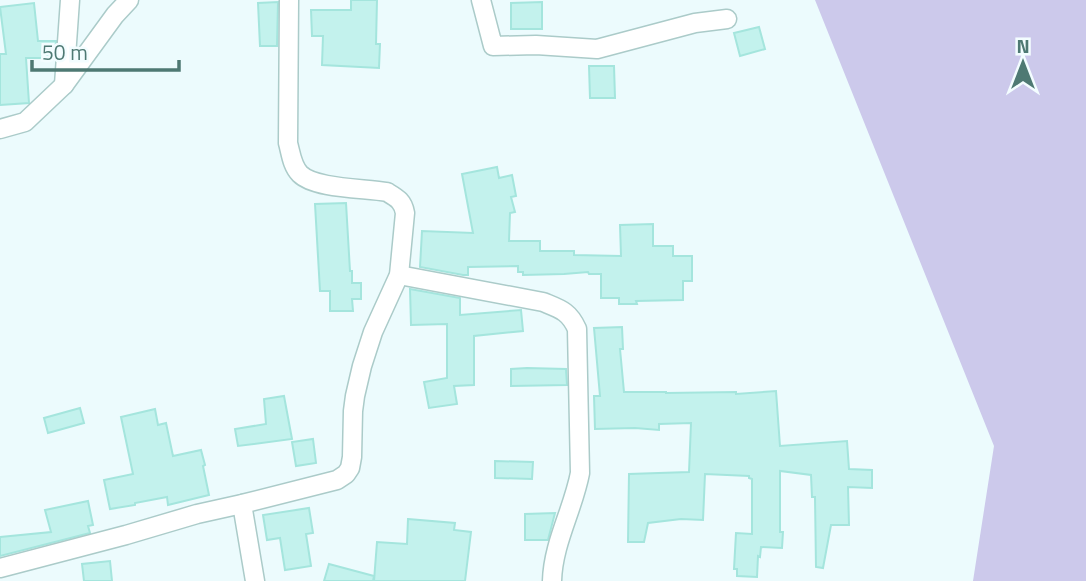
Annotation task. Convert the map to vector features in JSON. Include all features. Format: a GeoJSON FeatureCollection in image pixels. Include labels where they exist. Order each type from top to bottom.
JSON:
{"type":"FeatureCollection","features":[{"type":"Feature","properties":{"kind":"street"},"geometry":{"type":"LineString","coordinates":[[64,85],[70,0]]}},
{"type":"Feature","properties":{"kind":"street"},"geometry":{"type":"LineString","coordinates":[[0,129],[25,122],[64,85],[129,0]]}},
{"type":"Feature","properties":{"kind":"street"},"geometry":{"type":"LineString","coordinates":[[0,568],[197,514],[337,480],[350,468],[353,411],[362,366],[373,332],[399,275],[404,205],[387,192],[309,180],[293,162],[288,143],[289,0]]}},
{"type":"Feature","properties":{"kind":"street"},"geometry":{"type":"LineString","coordinates":[[481,0],[493,47],[536,45],[597,49],[695,23],[727,19]]}},
{"type":"Feature","properties":{"kind":"street"},"geometry":{"type":"LineString","coordinates":[[399,275],[543,302],[564,310],[572,318],[576,329],[580,473],[576,494],[556,550],[552,581]]}},
{"type":"Feature","properties":{"kind":"street"},"geometry":{"type":"LineString","coordinates":[[242,504],[255,581]]}},
{"type":"Feature","properties":{"kind":"shaded area"},"geometry":{"type":"Polygon","coordinates":[[[815,0],[1086,0],[1086,581],[973,581],[994,446],[815,0]]]}},
{"type":"Feature","properties":{"kind":"building"},"geometry":{"type":"Polygon","coordinates":[[[351,0],[377,0],[376,44],[380,44],[379,68],[322,65],[323,36],[312,36],[311,10],[351,10],[351,0]]]}},
{"type":"Feature","properties":{"kind":"building"},"geometry":{"type":"Polygon","coordinates":[[[278,2],[277,46],[260,46],[258,3],[278,2]]]}},
{"type":"Feature","properties":{"kind":"building"},"geometry":{"type":"Polygon","coordinates":[[[542,2],[542,29],[511,29],[511,3],[542,2]]]}},
{"type":"Feature","properties":{"kind":"building"},"geometry":{"type":"Polygon","coordinates":[[[34,3],[38,41],[56,41],[55,58],[26,58],[29,103],[0,105],[0,54],[6,54],[0,7],[34,3]]]}},
{"type":"Feature","properties":{"kind":"building"},"geometry":{"type":"Polygon","coordinates":[[[759,27],[765,49],[740,56],[734,33],[759,27]]]}},
{"type":"Feature","properties":{"kind":"building"},"geometry":{"type":"Polygon","coordinates":[[[589,66],[614,66],[615,98],[590,98],[589,66]]]}},
{"type":"Feature","properties":{"kind":"building"},"geometry":{"type":"Polygon","coordinates":[[[497,167],[499,178],[512,175],[516,196],[511,197],[515,212],[510,213],[509,241],[540,241],[540,251],[621,256],[620,225],[653,224],[653,246],[673,246],[673,256],[692,256],[692,281],[683,281],[683,300],[619,304],[619,298],[601,298],[601,274],[588,272],[523,275],[523,272],[518,272],[518,266],[468,267],[468,275],[463,275],[420,267],[422,231],[473,233],[462,174],[497,167]]]}},
{"type":"Feature","properties":{"kind":"building"},"geometry":{"type":"Polygon","coordinates":[[[346,203],[350,271],[352,283],[361,283],[361,299],[352,299],[353,311],[330,311],[330,291],[320,291],[315,204],[346,203]]]}},
{"type":"Feature","properties":{"kind":"building"},"geometry":{"type":"Polygon","coordinates":[[[410,289],[460,298],[460,315],[521,310],[523,331],[474,336],[474,385],[454,386],[457,404],[429,408],[424,382],[447,378],[447,324],[411,325],[410,289]]]}},
{"type":"Feature","properties":{"kind":"building"},"geometry":{"type":"Polygon","coordinates":[[[622,327],[623,349],[620,349],[624,392],[736,394],[776,391],[780,446],[847,441],[849,469],[872,470],[872,488],[848,487],[849,525],[831,525],[823,568],[816,567],[815,497],[812,497],[811,475],[780,471],[782,548],[761,547],[757,577],[737,576],[737,569],[734,569],[736,533],[752,534],[752,479],[749,476],[705,474],[703,520],[681,519],[648,523],[644,542],[628,542],[629,474],[689,472],[691,423],[659,424],[659,430],[595,429],[594,396],[600,396],[594,328],[622,327]]]}},
{"type":"Feature","properties":{"kind":"building"},"geometry":{"type":"Polygon","coordinates":[[[511,369],[566,369],[567,385],[511,386],[511,369]]]}},
{"type":"Feature","properties":{"kind":"building"},"geometry":{"type":"Polygon","coordinates":[[[284,396],[292,439],[238,446],[235,429],[266,424],[264,399],[284,396]]]}},
{"type":"Feature","properties":{"kind":"building"},"geometry":{"type":"Polygon","coordinates":[[[80,408],[84,423],[48,433],[44,418],[80,408]]]}},
{"type":"Feature","properties":{"kind":"building"},"geometry":{"type":"Polygon","coordinates":[[[155,409],[158,425],[166,423],[173,456],[201,450],[209,495],[168,505],[167,497],[110,509],[104,480],[133,474],[121,417],[155,409]]]}},
{"type":"Feature","properties":{"kind":"building"},"geometry":{"type":"Polygon","coordinates":[[[313,439],[316,463],[296,466],[292,442],[313,439]]]}},
{"type":"Feature","properties":{"kind":"building"},"geometry":{"type":"Polygon","coordinates":[[[495,461],[533,462],[532,479],[495,478],[495,461]]]}},
{"type":"Feature","properties":{"kind":"building"},"geometry":{"type":"Polygon","coordinates":[[[88,501],[93,525],[88,526],[90,533],[0,556],[0,537],[51,532],[45,510],[88,501]]]}},
{"type":"Feature","properties":{"kind":"building"},"geometry":{"type":"Polygon","coordinates":[[[309,508],[313,533],[306,534],[311,566],[285,570],[280,538],[267,540],[263,515],[309,508]]]}},
{"type":"Feature","properties":{"kind":"building"},"geometry":{"type":"Polygon","coordinates":[[[555,513],[548,540],[525,540],[525,514],[555,513]]]}},
{"type":"Feature","properties":{"kind":"building"},"geometry":{"type":"Polygon","coordinates":[[[408,519],[455,523],[454,530],[471,532],[465,581],[374,581],[377,542],[407,544],[408,519]]]}},
{"type":"Feature","properties":{"kind":"building"},"geometry":{"type":"Polygon","coordinates":[[[110,561],[112,581],[84,581],[82,564],[110,561]]]}},
{"type":"Feature","properties":{"kind":"building"},"geometry":{"type":"Polygon","coordinates":[[[329,564],[374,576],[373,581],[324,581],[329,564]]]}}]}
